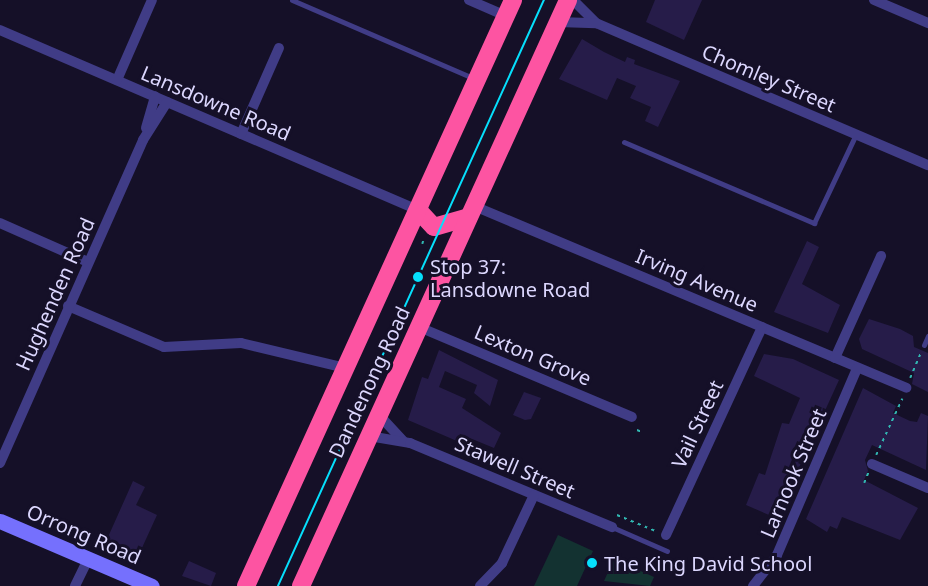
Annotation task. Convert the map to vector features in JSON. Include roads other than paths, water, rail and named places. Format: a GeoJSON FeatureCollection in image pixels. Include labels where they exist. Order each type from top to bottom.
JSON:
{"type":"FeatureCollection","features":[{"type":"Feature","properties":{"kind":"highway","name":"Dandenong Road"},"geometry":{"type":"LineString","coordinates":[[301,586],[568,0]]}},
{"type":"Feature","properties":{"kind":"highway","name":"Dandenong Road"},"geometry":{"type":"LineString","coordinates":[[246,586],[509,8]]}},
{"type":"Feature","properties":{"kind":"highway"},"geometry":{"type":"LineString","coordinates":[[418,210],[434,227],[472,212]]}},
{"type":"Feature","properties":{"kind":"street"},"geometry":{"type":"LineString","coordinates":[[117,80],[152,0]]}},
{"type":"Feature","properties":{"kind":"street"},"geometry":{"type":"LineString","coordinates":[[469,0],[509,8]]}},
{"type":"Feature","properties":{"kind":"street","name":"Chomley Street"},"geometry":{"type":"LineString","coordinates":[[573,0],[596,23]]}},
{"type":"Feature","properties":{"kind":"street"},"geometry":{"type":"LineString","coordinates":[[874,0],[928,23]]}},
{"type":"Feature","properties":{"kind":"street","name":"Chomley Street"},"geometry":{"type":"LineString","coordinates":[[558,22],[596,23],[928,165]]}},
{"type":"Feature","properties":{"kind":"street","name":"Lansdowne Road"},"geometry":{"type":"LineString","coordinates":[[0,30],[418,210]]}},
{"type":"Feature","properties":{"kind":"street"},"geometry":{"type":"LineString","coordinates":[[241,134],[279,48]]}},
{"type":"Feature","properties":{"kind":"street","name":"Hughenden Road"},"geometry":{"type":"LineString","coordinates":[[143,140],[155,96]]}},
{"type":"Feature","properties":{"kind":"street","name":"Hughenden Road"},"geometry":{"type":"LineString","coordinates":[[0,462],[143,140],[167,102]]}},
{"type":"Feature","properties":{"kind":"street","name":"Irving Avenue"},"geometry":{"type":"LineString","coordinates":[[472,212],[762,327],[906,388]]}},
{"type":"Feature","properties":{"kind":"street"},"geometry":{"type":"LineString","coordinates":[[0,223],[88,262]]}},
{"type":"Feature","properties":{"kind":"street"},"geometry":{"type":"LineString","coordinates":[[835,358],[881,256]]}},
{"type":"Feature","properties":{"kind":"street"},"geometry":{"type":"LineString","coordinates":[[68,306],[165,347],[241,343],[346,368]]}},
{"type":"Feature","properties":{"kind":"street","name":"Lexton Grove"},"geometry":{"type":"LineString","coordinates":[[419,327],[633,417]]}},
{"type":"Feature","properties":{"kind":"street","name":"Vail Street"},"geometry":{"type":"LineString","coordinates":[[666,535],[762,327]]}},
{"type":"Feature","properties":{"kind":"street","name":"Larnook Street"},"geometry":{"type":"LineString","coordinates":[[760,585],[777,555],[857,368]]}},
{"type":"Feature","properties":{"kind":"street","name":"Stawell Street"},"geometry":{"type":"LineString","coordinates":[[379,415],[403,441]]}},
{"type":"Feature","properties":{"kind":"street","name":"Stawell Street"},"geometry":{"type":"LineString","coordinates":[[369,436],[403,441],[612,527]]}},
{"type":"Feature","properties":{"kind":"street"},"geometry":{"type":"LineString","coordinates":[[872,464],[928,488]]}},
{"type":"Feature","properties":{"kind":"street"},"geometry":{"type":"LineString","coordinates":[[480,586],[502,563],[534,495]]}},
{"type":"Feature","properties":{"kind":"street","name":"Orrong Road"},"geometry":{"type":"LineString","coordinates":[[0,520],[152,586]]}},
{"type":"Feature","properties":{"kind":"street"},"geometry":{"type":"LineString","coordinates":[[75,586],[88,559]]}},
{"type":"Feature","properties":{"kind":"lane"},"geometry":{"type":"LineString","coordinates":[[292,0],[477,80]]}},
{"type":"Feature","properties":{"kind":"lane"},"geometry":{"type":"LineString","coordinates":[[624,142],[814,223],[856,134]]}},
{"type":"Feature","properties":{"kind":"lane"},"geometry":{"type":"LineString","coordinates":[[924,345],[928,336]]}},
{"type":"Feature","properties":{"kind":"lane"},"geometry":{"type":"LineString","coordinates":[[612,527],[667,551]]}},
{"type":"Feature","properties":{"kind":"tram line"},"geometry":{"type":"LineString","coordinates":[[278,586],[544,0]]}},
{"type":"Feature","properties":{"kind":"place","name":"Stop 37: Lansdowne Road"},"geometry":{"type":"Point","coordinates":[418,277]}},
{"type":"Feature","properties":{"kind":"place","name":"The King David School"},"geometry":{"type":"Point","coordinates":[592,563]}}]}
